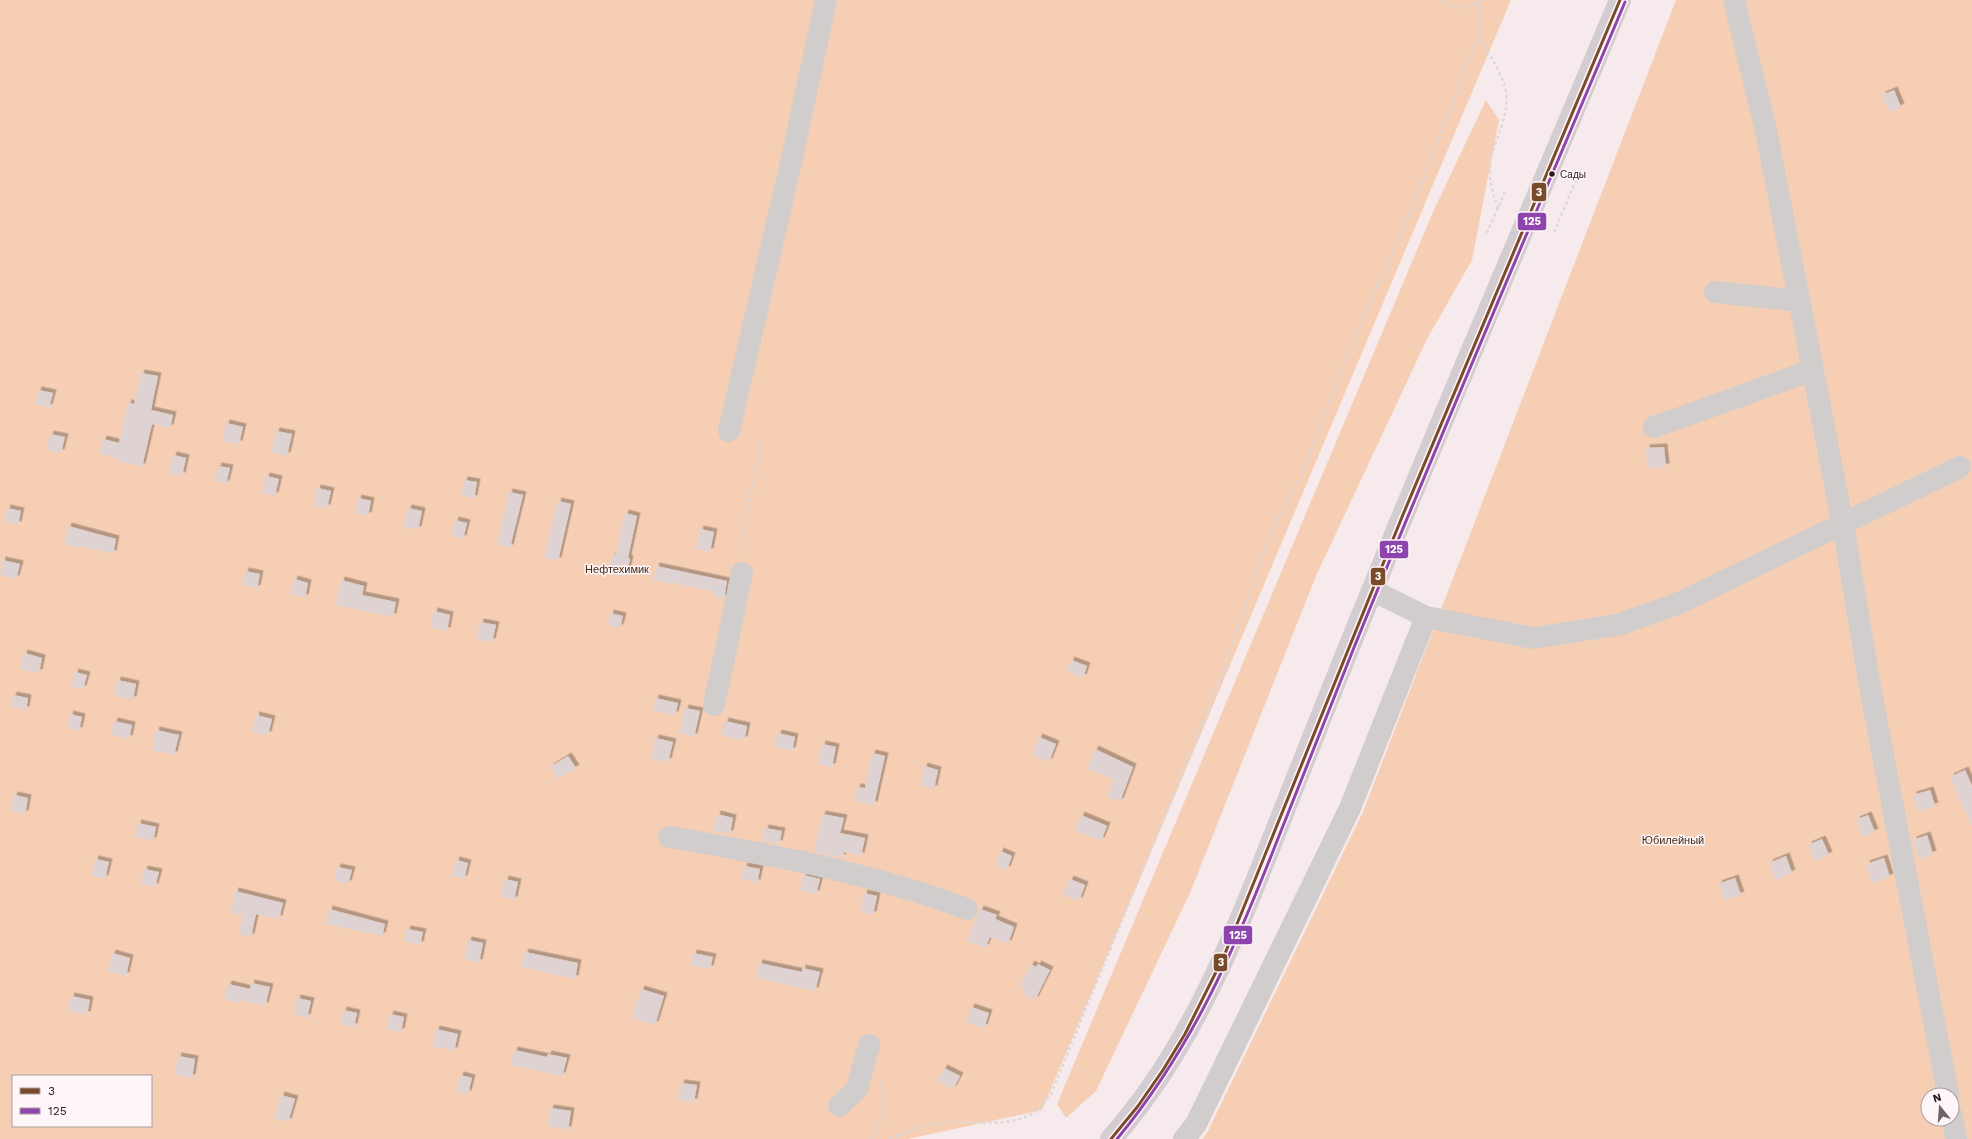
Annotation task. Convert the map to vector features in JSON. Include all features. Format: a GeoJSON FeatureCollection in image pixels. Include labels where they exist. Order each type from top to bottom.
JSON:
{"type":"FeatureCollection","features":[{"type":"Feature","properties":{"kind":"main road"},"geometry":{"type":"LineString","coordinates":[[1110,1139],[1122,1126],[1168,1061],[1201,1007],[1256,881],[1372,590],[1620,0]]}},
{"type":"Feature","properties":{"kind":"street"},"geometry":{"type":"LineString","coordinates":[[729,431],[788,175],[826,0]]}},
{"type":"Feature","properties":{"kind":"street"},"geometry":{"type":"LineString","coordinates":[[1734,0],[1766,130],[1800,301],[1843,525],[1870,687],[1946,1087]]}},
{"type":"Feature","properties":{"kind":"street"},"geometry":{"type":"LineString","coordinates":[[1715,292],[1800,301]]}},
{"type":"Feature","properties":{"kind":"street"},"geometry":{"type":"LineString","coordinates":[[1654,427],[1813,370]]}},
{"type":"Feature","properties":{"kind":"street"},"geometry":{"type":"LineString","coordinates":[[1372,590],[1426,617],[1533,638],[1617,625],[1677,604],[1843,525],[1960,466]]}},
{"type":"Feature","properties":{"kind":"street"},"geometry":{"type":"LineString","coordinates":[[714,705],[740,564]]}},
{"type":"Feature","properties":{"kind":"street"},"geometry":{"type":"LineString","coordinates":[[1184,1139],[1196,1124],[1350,808],[1426,617]]}},
{"type":"Feature","properties":{"kind":"street"},"geometry":{"type":"LineString","coordinates":[[669,837],[791,859],[928,895],[967,909]]}},
{"type":"Feature","properties":{"kind":"street"},"geometry":{"type":"LineString","coordinates":[[839,1106],[857,1089],[869,1045]]}},
{"type":"Feature","properties":{"kind":"street"},"geometry":{"type":"LineString","coordinates":[[1954,1127],[1956,1139]]}},
{"type":"Feature","properties":{"kind":"path"},"geometry":{"type":"LineString","coordinates":[[889,1139],[923,1126],[949,1122],[991,1124],[1017,1120],[1036,1112],[1051,1094],[1219,683],[1269,537],[1304,472],[1344,362],[1408,219],[1478,36],[1481,0],[1459,9],[1439,0]]}},
{"type":"Feature","properties":{"kind":"path"},"geometry":{"type":"LineString","coordinates":[[1478,36],[1500,73],[1506,92],[1506,111],[1493,153],[1490,170],[1491,187],[1498,209]]}},
{"type":"Feature","properties":{"kind":"path"},"geometry":{"type":"LineString","coordinates":[[1554,232],[1579,173]]}},
{"type":"Feature","properties":{"kind":"path"},"geometry":{"type":"LineString","coordinates":[[1487,234],[1506,189]]}},
{"type":"Feature","properties":{"kind":"path"},"geometry":{"type":"LineString","coordinates":[[740,564],[762,439]]}},
{"type":"Feature","properties":{"kind":"path"},"geometry":{"type":"LineString","coordinates":[[870,1139],[882,1114],[883,1095],[879,1075]]}},
{"type":"Feature","properties":{"kind":"green space","name":"Нефтехимик"},"geometry":{"type":"Polygon","coordinates":[[[0,0],[1511,0],[1042,1110],[908,1139],[0,1139],[0,0]]]}},
{"type":"Feature","properties":{"kind":"green space","name":"Юбилейный"},"geometry":{"type":"Polygon","coordinates":[[[1676,0],[1972,0],[1972,1139],[1202,1139],[1207,1133],[1363,812],[1676,0]]]}},
{"type":"Feature","properties":{"kind":"green space"},"geometry":{"type":"Polygon","coordinates":[[[1486,100],[1499,120],[1472,260],[1427,339],[1316,576],[1190,893],[1096,1091],[1066,1118],[1057,1104],[1433,212],[1486,100]]]}},
{"type":"Feature","properties":{"kind":"building"},"geometry":{"type":"Polygon","coordinates":[[[1894,90],[1901,107],[1890,112],[1882,95],[1894,90]]]}},
{"type":"Feature","properties":{"kind":"building"},"geometry":{"type":"Polygon","coordinates":[[[141,373],[158,376],[151,410],[173,415],[170,428],[152,424],[142,467],[117,461],[118,458],[99,454],[103,439],[119,443],[128,403],[134,404],[141,373]]]}},
{"type":"Feature","properties":{"kind":"building"},"geometry":{"type":"Polygon","coordinates":[[[38,390],[53,393],[49,408],[35,404],[38,390]]]}},
{"type":"Feature","properties":{"kind":"building"},"geometry":{"type":"Polygon","coordinates":[[[226,423],[243,427],[239,444],[222,441],[226,423]]]}},
{"type":"Feature","properties":{"kind":"building"},"geometry":{"type":"Polygon","coordinates":[[[276,431],[292,434],[287,456],[271,452],[276,431]]]}},
{"type":"Feature","properties":{"kind":"building"},"geometry":{"type":"Polygon","coordinates":[[[50,434],[65,437],[61,453],[47,450],[50,434]]]}},
{"type":"Feature","properties":{"kind":"building"},"geometry":{"type":"Polygon","coordinates":[[[1664,447],[1666,467],[1647,468],[1646,448],[1664,447]]]}},
{"type":"Feature","properties":{"kind":"building"},"geometry":{"type":"Polygon","coordinates":[[[173,455],[186,458],[182,476],[169,473],[173,455]]]}},
{"type":"Feature","properties":{"kind":"building"},"geometry":{"type":"Polygon","coordinates":[[[218,466],[230,468],[226,484],[214,481],[218,466]]]}},
{"type":"Feature","properties":{"kind":"building"},"geometry":{"type":"Polygon","coordinates":[[[266,476],[279,479],[275,496],[262,493],[266,476]]]}},
{"type":"Feature","properties":{"kind":"building"},"geometry":{"type":"Polygon","coordinates":[[[464,480],[477,482],[474,499],[461,496],[464,480]]]}},
{"type":"Feature","properties":{"kind":"building"},"geometry":{"type":"Polygon","coordinates":[[[317,488],[331,491],[327,508],[314,505],[317,488]]]}},
{"type":"Feature","properties":{"kind":"building"},"geometry":{"type":"Polygon","coordinates":[[[509,492],[523,495],[510,548],[497,545],[509,492]]]}},
{"type":"Feature","properties":{"kind":"building"},"geometry":{"type":"Polygon","coordinates":[[[358,498],[371,501],[368,516],[355,513],[358,498]]]}},
{"type":"Feature","properties":{"kind":"building"},"geometry":{"type":"Polygon","coordinates":[[[558,501],[571,504],[558,561],[544,558],[558,501]]]}},
{"type":"Feature","properties":{"kind":"building"},"geometry":{"type":"Polygon","coordinates":[[[7,508],[21,511],[18,525],[4,522],[7,508]]]}},
{"type":"Feature","properties":{"kind":"building"},"geometry":{"type":"Polygon","coordinates":[[[408,508],[422,511],[418,530],[403,527],[408,508]]]}},
{"type":"Feature","properties":{"kind":"building"},"geometry":{"type":"Polygon","coordinates":[[[625,513],[637,516],[628,558],[630,559],[626,577],[608,574],[612,555],[615,556],[625,513]]]}},
{"type":"Feature","properties":{"kind":"building"},"geometry":{"type":"Polygon","coordinates":[[[455,520],[467,523],[463,539],[451,536],[455,520]]]}},
{"type":"Feature","properties":{"kind":"building"},"geometry":{"type":"Polygon","coordinates":[[[68,526],[116,539],[113,554],[80,546],[79,548],[64,544],[68,526]]]}},
{"type":"Feature","properties":{"kind":"building"},"geometry":{"type":"Polygon","coordinates":[[[700,529],[714,532],[710,552],[696,549],[700,529]]]}},
{"type":"Feature","properties":{"kind":"building"},"geometry":{"type":"Polygon","coordinates":[[[2,560],[20,564],[16,579],[0,575],[2,560]]]}},
{"type":"Feature","properties":{"kind":"building"},"geometry":{"type":"Polygon","coordinates":[[[656,566],[727,581],[724,599],[714,597],[715,592],[670,582],[669,584],[653,580],[656,566]]]}},
{"type":"Feature","properties":{"kind":"building"},"geometry":{"type":"Polygon","coordinates":[[[245,571],[260,574],[257,589],[242,585],[245,571]]]}},
{"type":"Feature","properties":{"kind":"building"},"geometry":{"type":"Polygon","coordinates":[[[294,579],[308,583],[305,598],[290,594],[294,579]]]}},
{"type":"Feature","properties":{"kind":"building"},"geometry":{"type":"Polygon","coordinates":[[[341,580],[364,586],[362,595],[396,602],[393,617],[336,605],[341,580]]]}},
{"type":"Feature","properties":{"kind":"building"},"geometry":{"type":"Polygon","coordinates":[[[434,611],[450,615],[447,631],[430,627],[434,611]]]}},
{"type":"Feature","properties":{"kind":"building"},"geometry":{"type":"Polygon","coordinates":[[[610,613],[623,616],[620,628],[608,625],[610,613]]]}},
{"type":"Feature","properties":{"kind":"building"},"geometry":{"type":"Polygon","coordinates":[[[480,622],[496,625],[492,642],[476,639],[480,622]]]}},
{"type":"Feature","properties":{"kind":"building"},"geometry":{"type":"Polygon","coordinates":[[[24,653],[42,658],[39,673],[20,669],[24,653]]]}},
{"type":"Feature","properties":{"kind":"building"},"geometry":{"type":"Polygon","coordinates":[[[1071,660],[1087,666],[1083,678],[1067,672],[1071,660]]]}},
{"type":"Feature","properties":{"kind":"building"},"geometry":{"type":"Polygon","coordinates":[[[75,672],[87,675],[83,689],[71,686],[75,672]]]}},
{"type":"Feature","properties":{"kind":"building"},"geometry":{"type":"Polygon","coordinates":[[[117,680],[136,684],[133,700],[115,696],[117,680]]]}},
{"type":"Feature","properties":{"kind":"building"},"geometry":{"type":"Polygon","coordinates":[[[13,695],[28,698],[26,710],[10,707],[13,695]]]}},
{"type":"Feature","properties":{"kind":"building"},"geometry":{"type":"Polygon","coordinates":[[[655,698],[678,703],[675,715],[653,710],[655,698]]]}},
{"type":"Feature","properties":{"kind":"building"},"geometry":{"type":"Polygon","coordinates":[[[685,708],[700,711],[694,737],[679,733],[685,708]]]}},
{"type":"Feature","properties":{"kind":"building"},"geometry":{"type":"Polygon","coordinates":[[[70,714],[82,717],[79,731],[67,728],[70,714]]]}},
{"type":"Feature","properties":{"kind":"building"},"geometry":{"type":"Polygon","coordinates":[[[256,715],[272,719],[268,735],[252,732],[256,715]]]}},
{"type":"Feature","properties":{"kind":"building"},"geometry":{"type":"Polygon","coordinates":[[[114,721],[132,725],[129,739],[111,734],[114,721]]]}},
{"type":"Feature","properties":{"kind":"building"},"geometry":{"type":"Polygon","coordinates":[[[725,721],[747,726],[744,740],[721,735],[725,721]]]}},
{"type":"Feature","properties":{"kind":"building"},"geometry":{"type":"Polygon","coordinates":[[[156,730],[179,735],[174,755],[152,750],[156,730]]]}},
{"type":"Feature","properties":{"kind":"building"},"geometry":{"type":"Polygon","coordinates":[[[778,733],[795,737],[792,751],[774,747],[778,733]]]}},
{"type":"Feature","properties":{"kind":"building"},"geometry":{"type":"Polygon","coordinates":[[[1039,737],[1056,744],[1049,762],[1032,755],[1039,737]]]}},
{"type":"Feature","properties":{"kind":"building"},"geometry":{"type":"Polygon","coordinates":[[[655,738],[673,742],[668,762],[651,758],[655,738]]]}},
{"type":"Feature","properties":{"kind":"building"},"geometry":{"type":"Polygon","coordinates":[[[822,744],[836,747],[832,767],[818,764],[822,744]]]}},
{"type":"Feature","properties":{"kind":"building"},"geometry":{"type":"Polygon","coordinates":[[[1095,749],[1133,767],[1120,802],[1107,797],[1114,779],[1087,769],[1095,749]]]}},
{"type":"Feature","properties":{"kind":"building"},"geometry":{"type":"Polygon","coordinates":[[[872,753],[885,756],[874,805],[854,800],[857,787],[865,788],[872,753]]]}},
{"type":"Feature","properties":{"kind":"building"},"geometry":{"type":"Polygon","coordinates":[[[568,756],[576,768],[558,779],[550,767],[568,756]]]}},
{"type":"Feature","properties":{"kind":"building"},"geometry":{"type":"Polygon","coordinates":[[[924,766],[938,770],[934,789],[920,785],[924,766]]]}},
{"type":"Feature","properties":{"kind":"building"},"geometry":{"type":"Polygon","coordinates":[[[1965,770],[1972,786],[1972,827],[1950,777],[1965,770]]]}},
{"type":"Feature","properties":{"kind":"building"},"geometry":{"type":"Polygon","coordinates":[[[1930,790],[1935,806],[1917,811],[1913,795],[1930,790]]]}},
{"type":"Feature","properties":{"kind":"building"},"geometry":{"type":"Polygon","coordinates":[[[14,795],[28,798],[25,814],[10,811],[14,795]]]}},
{"type":"Feature","properties":{"kind":"building"},"geometry":{"type":"Polygon","coordinates":[[[717,814],[733,818],[730,834],[713,831],[717,814]]]}},
{"type":"Feature","properties":{"kind":"building"},"geometry":{"type":"Polygon","coordinates":[[[822,814],[844,818],[840,833],[865,838],[861,856],[844,852],[842,858],[814,852],[822,814]]]}},
{"type":"Feature","properties":{"kind":"building"},"geometry":{"type":"Polygon","coordinates":[[[1081,815],[1107,826],[1101,841],[1075,831],[1081,815]]]}},
{"type":"Feature","properties":{"kind":"building"},"geometry":{"type":"Polygon","coordinates":[[[1868,815],[1875,832],[1862,837],[1856,820],[1868,815]]]}},
{"type":"Feature","properties":{"kind":"building"},"geometry":{"type":"Polygon","coordinates":[[[138,823],[156,827],[153,841],[134,837],[138,823]]]}},
{"type":"Feature","properties":{"kind":"building"},"geometry":{"type":"Polygon","coordinates":[[[765,828],[782,831],[779,844],[762,841],[765,828]]]}},
{"type":"Feature","properties":{"kind":"building"},"geometry":{"type":"Polygon","coordinates":[[[1927,835],[1933,854],[1919,859],[1913,840],[1927,835]]]}},
{"type":"Feature","properties":{"kind":"building"},"geometry":{"type":"Polygon","coordinates":[[[1822,839],[1829,855],[1815,861],[1808,845],[1822,839]]]}},
{"type":"Feature","properties":{"kind":"building"},"geometry":{"type":"Polygon","coordinates":[[[1000,851],[1012,856],[1007,870],[995,865],[1000,851]]]}},
{"type":"Feature","properties":{"kind":"building"},"geometry":{"type":"Polygon","coordinates":[[[1786,856],[1792,873],[1776,880],[1769,863],[1786,856]]]}},
{"type":"Feature","properties":{"kind":"building"},"geometry":{"type":"Polygon","coordinates":[[[1884,858],[1890,877],[1872,883],[1866,864],[1884,858]]]}},
{"type":"Feature","properties":{"kind":"building"},"geometry":{"type":"Polygon","coordinates":[[[95,859],[109,862],[105,879],[91,876],[95,859]]]}},
{"type":"Feature","properties":{"kind":"building"},"geometry":{"type":"Polygon","coordinates":[[[456,860],[468,863],[464,879],[452,876],[456,860]]]}},
{"type":"Feature","properties":{"kind":"building"},"geometry":{"type":"Polygon","coordinates":[[[744,866],[760,869],[757,883],[741,879],[744,866]]]}},
{"type":"Feature","properties":{"kind":"building"},"geometry":{"type":"Polygon","coordinates":[[[337,867],[352,870],[348,884],[334,881],[337,867]]]}},
{"type":"Feature","properties":{"kind":"building"},"geometry":{"type":"Polygon","coordinates":[[[144,869],[159,872],[155,887],[141,884],[144,869]]]}},
{"type":"Feature","properties":{"kind":"building"},"geometry":{"type":"Polygon","coordinates":[[[803,875],[820,879],[816,894],[800,891],[803,875]]]}},
{"type":"Feature","properties":{"kind":"building"},"geometry":{"type":"Polygon","coordinates":[[[1735,878],[1741,895],[1724,901],[1718,884],[1735,878]]]}},
{"type":"Feature","properties":{"kind":"building"},"geometry":{"type":"Polygon","coordinates":[[[505,879],[518,882],[514,900],[501,897],[505,879]]]}},
{"type":"Feature","properties":{"kind":"building"},"geometry":{"type":"Polygon","coordinates":[[[1070,879],[1085,885],[1079,901],[1063,895],[1070,879]]]}},
{"type":"Feature","properties":{"kind":"building"},"geometry":{"type":"Polygon","coordinates":[[[235,891],[283,903],[279,919],[256,914],[251,937],[238,934],[243,915],[230,912],[235,891]]]}},
{"type":"Feature","properties":{"kind":"building"},"geometry":{"type":"Polygon","coordinates":[[[864,893],[877,896],[873,915],[860,912],[864,893]]]}},
{"type":"Feature","properties":{"kind":"building"},"geometry":{"type":"Polygon","coordinates":[[[329,909],[385,924],[382,936],[325,924],[329,909]]]}},
{"type":"Feature","properties":{"kind":"building"},"geometry":{"type":"Polygon","coordinates":[[[980,909],[997,915],[995,919],[1014,927],[1008,944],[990,937],[985,948],[967,941],[980,909]]]}},
{"type":"Feature","properties":{"kind":"building"},"geometry":{"type":"Polygon","coordinates":[[[407,929],[423,932],[420,945],[404,941],[407,929]]]}},
{"type":"Feature","properties":{"kind":"building"},"geometry":{"type":"Polygon","coordinates":[[[468,940],[483,943],[479,963],[464,959],[468,940]]]}},
{"type":"Feature","properties":{"kind":"building"},"geometry":{"type":"Polygon","coordinates":[[[525,952],[578,963],[575,979],[521,967],[525,952]]]}},
{"type":"Feature","properties":{"kind":"building"},"geometry":{"type":"Polygon","coordinates":[[[112,953],[130,958],[126,976],[108,972],[112,953]]]}},
{"type":"Feature","properties":{"kind":"building"},"geometry":{"type":"Polygon","coordinates":[[[693,953],[713,957],[710,969],[690,965],[693,953]]]}},
{"type":"Feature","properties":{"kind":"building"},"geometry":{"type":"Polygon","coordinates":[[[759,963],[802,972],[802,968],[820,972],[815,991],[756,978],[759,963]]]}},
{"type":"Feature","properties":{"kind":"building"},"geometry":{"type":"Polygon","coordinates":[[[1031,964],[1036,967],[1038,964],[1050,970],[1035,1000],[1022,993],[1025,988],[1020,985],[1031,964]]]}},
{"type":"Feature","properties":{"kind":"building"},"geometry":{"type":"Polygon","coordinates":[[[251,983],[270,987],[265,1006],[239,1000],[238,1003],[224,1000],[228,984],[250,989],[251,983]]]}},
{"type":"Feature","properties":{"kind":"building"},"geometry":{"type":"Polygon","coordinates":[[[641,989],[664,996],[655,1025],[632,1018],[641,989]]]}},
{"type":"Feature","properties":{"kind":"building"},"geometry":{"type":"Polygon","coordinates":[[[71,996],[90,1000],[87,1015],[67,1010],[71,996]]]}},
{"type":"Feature","properties":{"kind":"building"},"geometry":{"type":"Polygon","coordinates":[[[297,998],[311,1001],[307,1018],[294,1015],[297,998]]]}},
{"type":"Feature","properties":{"kind":"building"},"geometry":{"type":"Polygon","coordinates":[[[971,1007],[989,1013],[984,1028],[966,1022],[971,1007]]]}},
{"type":"Feature","properties":{"kind":"building"},"geometry":{"type":"Polygon","coordinates":[[[343,1010],[357,1013],[354,1027],[340,1024],[343,1010]]]}},
{"type":"Feature","properties":{"kind":"building"},"geometry":{"type":"Polygon","coordinates":[[[390,1014],[404,1017],[401,1032],[386,1029],[390,1014]]]}},
{"type":"Feature","properties":{"kind":"building"},"geometry":{"type":"Polygon","coordinates":[[[436,1029],[458,1034],[454,1051],[432,1046],[436,1029]]]}},
{"type":"Feature","properties":{"kind":"building"},"geometry":{"type":"Polygon","coordinates":[[[514,1050],[547,1057],[548,1054],[567,1058],[562,1076],[511,1065],[514,1050]]]}},
{"type":"Feature","properties":{"kind":"building"},"geometry":{"type":"Polygon","coordinates":[[[178,1056],[195,1059],[192,1078],[174,1075],[178,1056]]]}},
{"type":"Feature","properties":{"kind":"building"},"geometry":{"type":"Polygon","coordinates":[[[944,1068],[960,1076],[953,1089],[937,1081],[944,1068]]]}},
{"type":"Feature","properties":{"kind":"building"},"geometry":{"type":"Polygon","coordinates":[[[460,1075],[472,1078],[468,1094],[456,1091],[460,1075]]]}},
{"type":"Feature","properties":{"kind":"building"},"geometry":{"type":"Polygon","coordinates":[[[681,1083],[697,1085],[694,1102],[678,1100],[681,1083]]]}},
{"type":"Feature","properties":{"kind":"building"},"geometry":{"type":"Polygon","coordinates":[[[281,1095],[295,1099],[288,1122],[274,1118],[281,1095]]]}},
{"type":"Feature","properties":{"kind":"building"},"geometry":{"type":"Polygon","coordinates":[[[550,1108],[571,1111],[568,1130],[547,1126],[550,1108]]]}},
{"type":"Feature","properties":{"kind":"transit line","name":"3"},"geometry":{"type":"LineString","coordinates":[[1111,1139],[1138,1106],[1163,1070],[1185,1034],[1224,956],[1402,517],[1620,0]]}},
{"type":"Feature","properties":{"kind":"transit line","name":"125"},"geometry":{"type":"LineString","coordinates":[[1117,1139],[1169,1068],[1190,1032],[1229,957],[1263,877],[1353,650],[1420,488],[1625,2]]}},
{"type":"Feature","properties":{"kind":"place","name":"Сады"},"geometry":{"type":"Point","coordinates":[1552,174]}}]}
